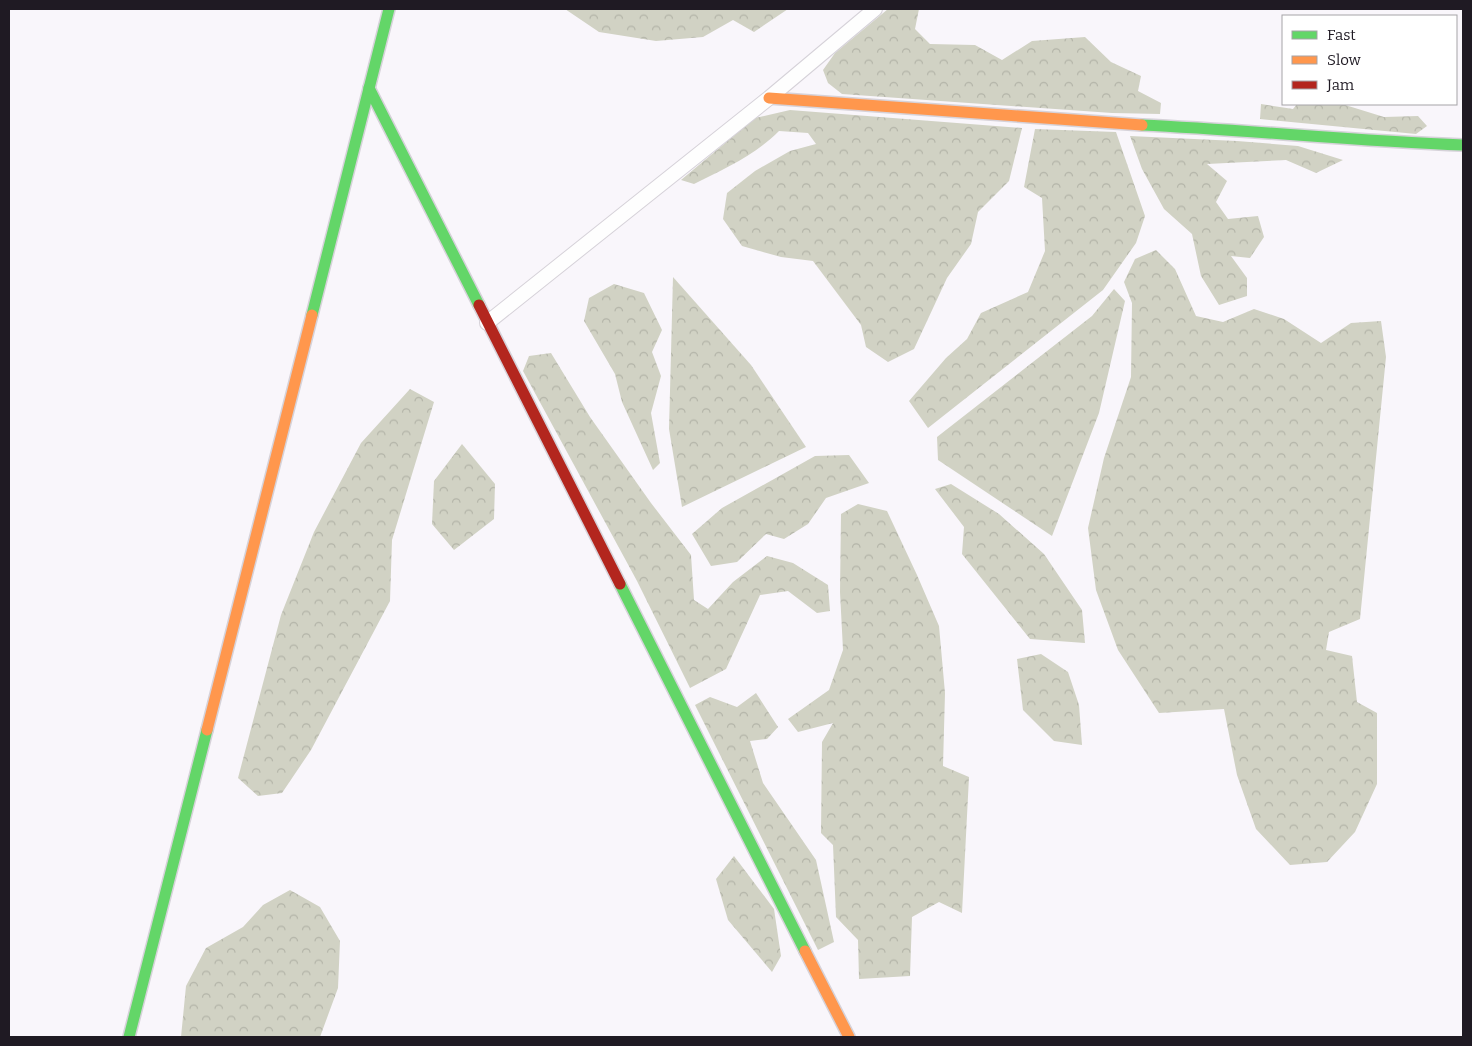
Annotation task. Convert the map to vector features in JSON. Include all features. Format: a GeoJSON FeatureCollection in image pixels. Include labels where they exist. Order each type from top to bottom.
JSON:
{"type":"FeatureCollection","features":[{"type":"Feature","properties":{"kind":"street"},"geometry":{"type":"LineString","coordinates":[[130,1037],[389,9]]}},
{"type":"Feature","properties":{"kind":"street"},"geometry":{"type":"LineString","coordinates":[[487,324],[769,98],[875,9]]}},
{"type":"Feature","properties":{"kind":"street"},"geometry":{"type":"LineString","coordinates":[[368,88],[849,1037]]}},
{"type":"Feature","properties":{"kind":"street"},"geometry":{"type":"LineString","coordinates":[[769,98],[1112,124],[1239,130],[1402,143],[1463,145]]}},
{"type":"Feature","properties":{"kind":"green space"},"geometry":{"type":"Polygon","coordinates":[[[565,9],[788,9],[754,32],[733,20],[703,37],[656,41],[599,32],[565,9]]]}},
{"type":"Feature","properties":{"kind":"green space"},"geometry":{"type":"Polygon","coordinates":[[[888,9],[919,9],[915,29],[930,44],[975,45],[1002,60],[1032,41],[1085,37],[1111,62],[1141,76],[1138,91],[1161,103],[1160,114],[1112,113],[842,94],[828,83],[823,70],[835,53],[888,9]]]}},
{"type":"Feature","properties":{"kind":"green space"},"geometry":{"type":"Polygon","coordinates":[[[1261,104],[1293,109],[1296,105],[1345,105],[1384,117],[1418,116],[1427,126],[1416,134],[1260,119],[1261,104]]]}},
{"type":"Feature","properties":{"kind":"green space"},"geometry":{"type":"Polygon","coordinates":[[[790,110],[1022,128],[1009,181],[978,212],[971,244],[947,278],[914,349],[888,362],[866,347],[861,325],[813,261],[781,257],[742,246],[723,219],[727,193],[755,171],[790,151],[816,144],[808,133],[779,131],[760,147],[717,173],[694,184],[681,180],[755,118],[790,110]]]}},
{"type":"Feature","properties":{"kind":"green space"},"geometry":{"type":"Polygon","coordinates":[[[1035,129],[1116,132],[1145,216],[1136,243],[1103,290],[928,428],[909,401],[946,358],[967,339],[981,313],[1028,292],[1045,251],[1042,198],[1024,187],[1035,129]]]}},
{"type":"Feature","properties":{"kind":"green space"},"geometry":{"type":"Polygon","coordinates":[[[1130,136],[1298,146],[1343,160],[1316,173],[1286,160],[1207,164],[1227,181],[1216,202],[1228,219],[1258,216],[1264,237],[1250,258],[1231,256],[1247,278],[1247,296],[1219,305],[1201,276],[1192,234],[1164,209],[1142,169],[1130,136]]]}},
{"type":"Feature","properties":{"kind":"green space"},"geometry":{"type":"Polygon","coordinates":[[[1156,250],[1175,269],[1196,316],[1223,322],[1254,309],[1284,319],[1321,343],[1351,323],[1381,321],[1386,357],[1360,619],[1329,632],[1326,650],[1352,656],[1357,702],[1377,713],[1377,784],[1355,832],[1327,862],[1290,865],[1256,829],[1237,775],[1224,709],[1159,713],[1118,650],[1096,590],[1088,528],[1104,458],[1131,377],[1132,303],[1124,282],[1135,259],[1156,250]]]}},
{"type":"Feature","properties":{"kind":"green space"},"geometry":{"type":"Polygon","coordinates":[[[673,277],[751,365],[806,447],[682,507],[669,429],[673,277]]]}},
{"type":"Feature","properties":{"kind":"green space"},"geometry":{"type":"Polygon","coordinates":[[[614,284],[644,293],[662,330],[652,352],[661,376],[651,413],[660,463],[653,470],[622,402],[615,374],[584,321],[589,298],[614,284]]]}},
{"type":"Feature","properties":{"kind":"green space"},"geometry":{"type":"Polygon","coordinates":[[[1114,289],[1125,301],[1099,413],[1052,536],[938,460],[937,437],[1092,316],[1114,289]]]}},
{"type":"Feature","properties":{"kind":"green space"},"geometry":{"type":"Polygon","coordinates":[[[551,353],[590,417],[651,503],[691,555],[694,600],[708,609],[733,582],[767,556],[793,563],[828,585],[830,611],[817,613],[788,591],[760,595],[726,669],[690,688],[637,581],[523,371],[529,356],[551,353]]]}},
{"type":"Feature","properties":{"kind":"green space"},"geometry":{"type":"Polygon","coordinates":[[[410,389],[434,402],[392,540],[390,601],[311,750],[282,793],[258,796],[238,778],[281,615],[314,532],[361,443],[410,389]]]}},
{"type":"Feature","properties":{"kind":"green space"},"geometry":{"type":"Polygon","coordinates":[[[462,444],[495,484],[494,519],[454,550],[432,524],[434,481],[462,444]]]}},
{"type":"Feature","properties":{"kind":"green space"},"geometry":{"type":"Polygon","coordinates":[[[849,455],[869,483],[826,498],[808,524],[784,539],[766,534],[737,562],[711,566],[692,534],[722,508],[815,456],[849,455]]]}},
{"type":"Feature","properties":{"kind":"green space"},"geometry":{"type":"Polygon","coordinates":[[[951,484],[999,514],[1044,554],[1082,610],[1085,643],[1030,639],[962,554],[964,527],[935,489],[951,484]]]}},
{"type":"Feature","properties":{"kind":"green space"},"geometry":{"type":"Polygon","coordinates":[[[858,504],[887,511],[939,626],[945,693],[943,766],[969,777],[962,913],[939,902],[912,917],[910,976],[859,979],[858,940],[836,917],[833,845],[821,833],[822,742],[833,723],[798,732],[788,719],[829,690],[843,650],[840,592],[841,514],[858,504]]]}},
{"type":"Feature","properties":{"kind":"green space"},"geometry":{"type":"Polygon","coordinates":[[[1041,654],[1068,672],[1079,705],[1082,745],[1054,741],[1023,710],[1017,659],[1041,654]]]}},
{"type":"Feature","properties":{"kind":"green space"},"geometry":{"type":"Polygon","coordinates":[[[756,693],[778,727],[767,739],[750,741],[763,783],[816,860],[834,942],[818,950],[695,705],[710,697],[737,707],[756,693]]]}},
{"type":"Feature","properties":{"kind":"green space"},"geometry":{"type":"Polygon","coordinates":[[[734,856],[774,909],[781,956],[772,972],[728,920],[716,879],[734,856]]]}},
{"type":"Feature","properties":{"kind":"green space"},"geometry":{"type":"Polygon","coordinates":[[[290,890],[320,907],[340,941],[338,988],[320,1037],[181,1037],[186,986],[206,948],[243,927],[263,905],[290,890]]]}},
{"type":"Feature","properties":{"kind":"traffic: fast"},"geometry":{"type":"LineString","coordinates":[[312,315],[389,9]]}},
{"type":"Feature","properties":{"kind":"traffic: fast"},"geometry":{"type":"LineString","coordinates":[[369,88],[479,305]]}},
{"type":"Feature","properties":{"kind":"traffic: fast"},"geometry":{"type":"LineString","coordinates":[[1142,125],[1463,145]]}},
{"type":"Feature","properties":{"kind":"traffic: fast"},"geometry":{"type":"LineString","coordinates":[[620,584],[805,951]]}},
{"type":"Feature","properties":{"kind":"traffic: fast"},"geometry":{"type":"LineString","coordinates":[[129,1037],[207,730]]}},
{"type":"Feature","properties":{"kind":"traffic: slow"},"geometry":{"type":"LineString","coordinates":[[769,98],[1142,125]]}},
{"type":"Feature","properties":{"kind":"traffic: slow"},"geometry":{"type":"LineString","coordinates":[[207,730],[312,315]]}},
{"type":"Feature","properties":{"kind":"traffic: slow"},"geometry":{"type":"LineString","coordinates":[[805,951],[849,1037]]}},
{"type":"Feature","properties":{"kind":"traffic: jam"},"geometry":{"type":"LineString","coordinates":[[479,305],[620,584]]}}]}
